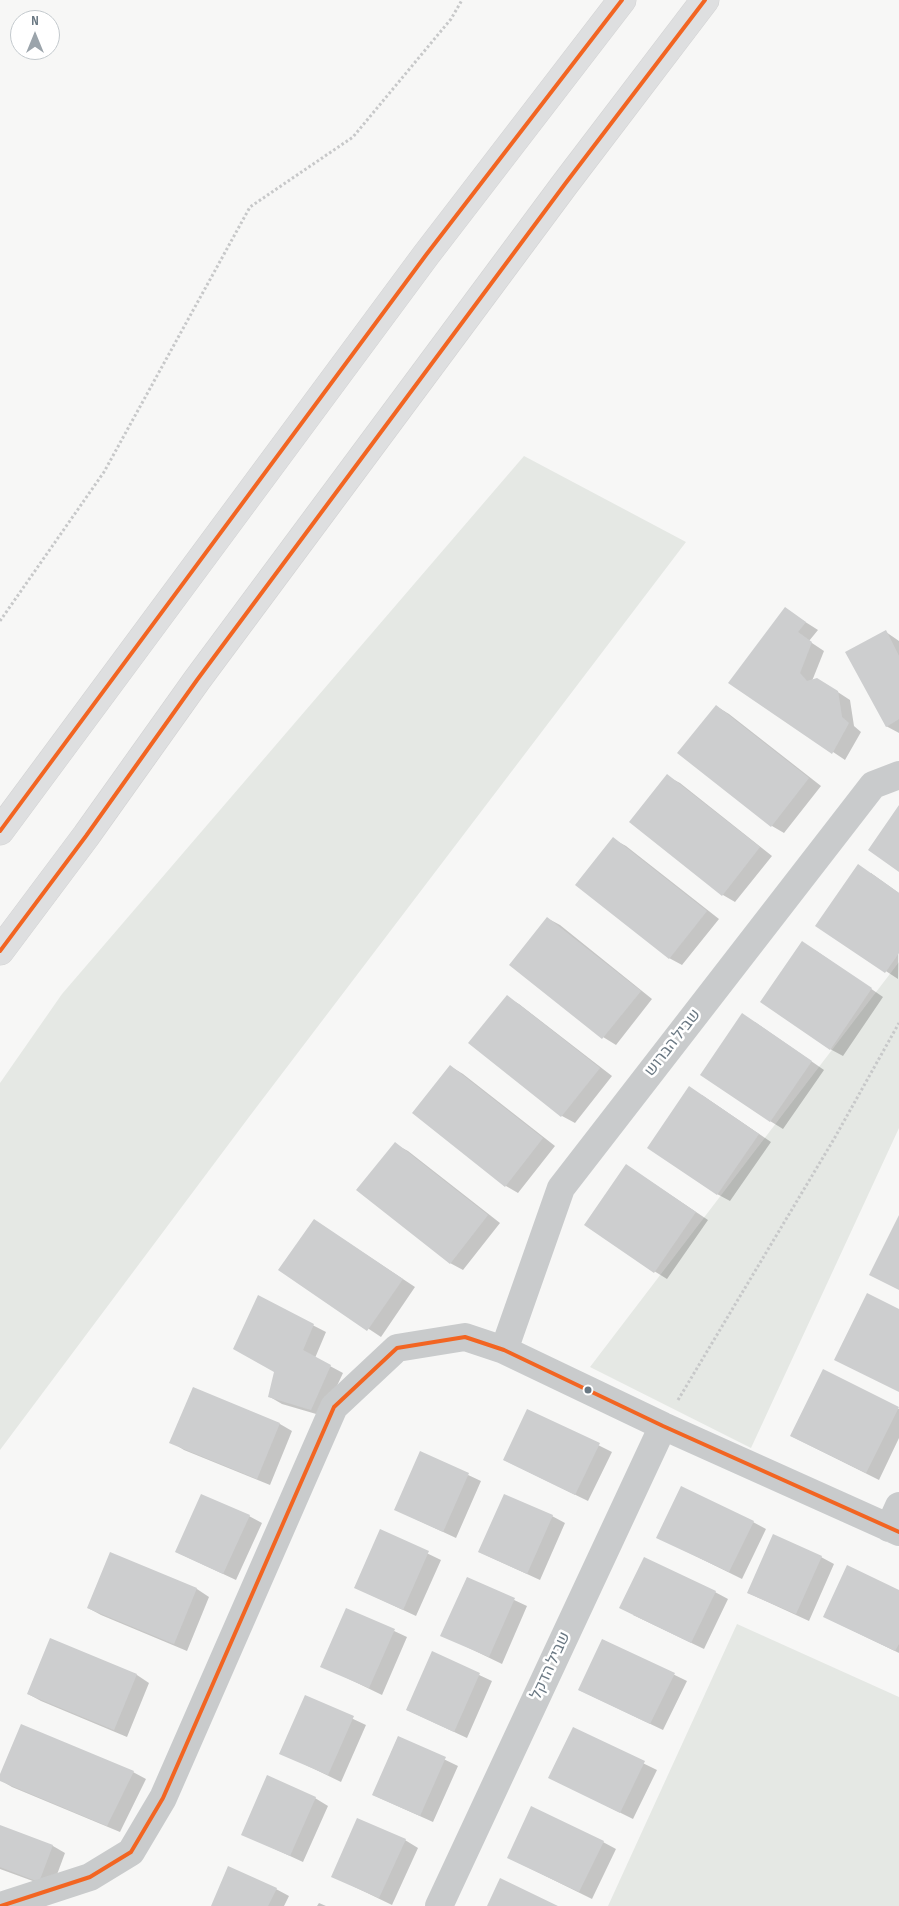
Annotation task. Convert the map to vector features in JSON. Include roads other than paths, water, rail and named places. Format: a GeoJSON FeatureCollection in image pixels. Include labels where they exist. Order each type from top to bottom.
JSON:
{"type":"FeatureCollection","features":[{"type":"Feature","properties":{"kind":"highway"},"geometry":{"type":"LineString","coordinates":[[0,831],[426,255],[622,0]]}},
{"type":"Feature","properties":{"kind":"highway"},"geometry":{"type":"LineString","coordinates":[[0,951],[227,640],[559,192],[705,0]]}},
{"type":"Feature","properties":{"kind":"street","name":"שביל הברוש"},"geometry":{"type":"LineString","coordinates":[[504,1350],[562,1188],[873,785],[899,775]]}},
{"type":"Feature","properties":{"kind":"street"},"geometry":{"type":"LineString","coordinates":[[1,1906],[90,1877],[131,1852],[163,1798],[334,1407],[397,1348],[465,1337],[504,1350],[662,1426],[896,1522]]}},
{"type":"Feature","properties":{"kind":"street","name":"שביל הדקל"},"geometry":{"type":"LineString","coordinates":[[439,1906],[662,1426]]}}]}
